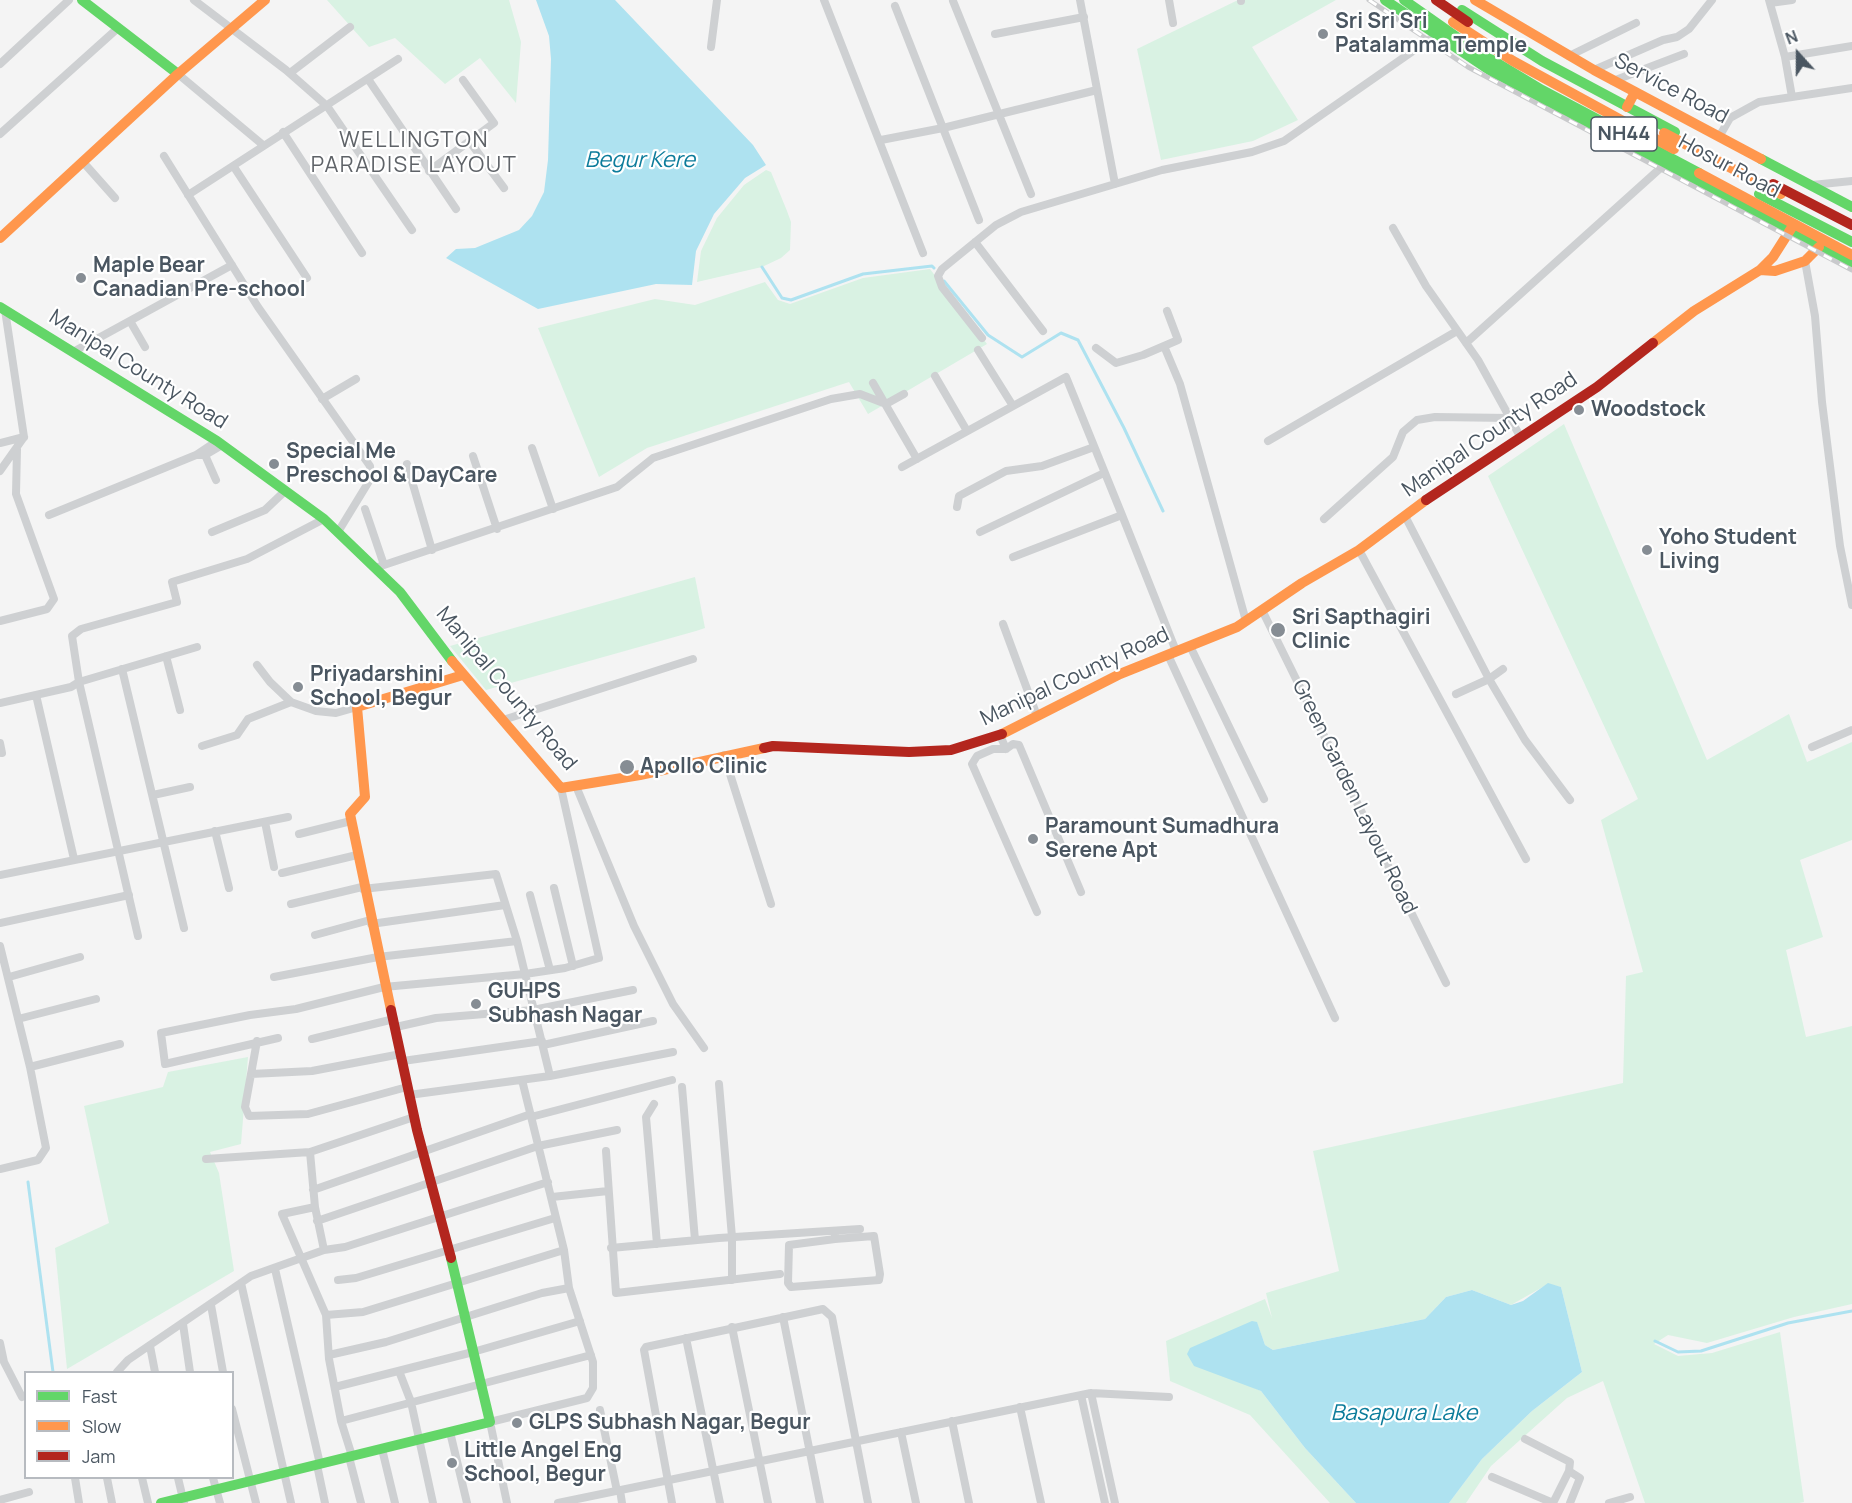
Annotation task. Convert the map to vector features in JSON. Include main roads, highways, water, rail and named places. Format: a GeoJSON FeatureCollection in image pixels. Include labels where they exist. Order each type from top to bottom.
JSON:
{"type":"FeatureCollection","features":[{"type":"Feature","properties":{"kind":"main road"},"geometry":{"type":"LineString","coordinates":[[82,0],[178,74]]}},
{"type":"Feature","properties":{"kind":"main road"},"geometry":{"type":"LineString","coordinates":[[0,238],[178,74],[265,0]]}},
{"type":"Feature","properties":{"kind":"main road"},"geometry":{"type":"LineString","coordinates":[[1385,0],[1491,72],[1665,164],[1792,227],[1819,247],[1852,264]]}},
{"type":"Feature","properties":{"kind":"main road","name":"Hosur Road"},"geometry":{"type":"LineString","coordinates":[[1404,0],[1474,49],[1542,90],[1792,227],[1852,255]]}},
{"type":"Feature","properties":{"kind":"main road"},"geometry":{"type":"LineString","coordinates":[[1419,0],[1513,61],[1852,242]]}},
{"type":"Feature","properties":{"kind":"main road"},"geometry":{"type":"LineString","coordinates":[[1436,0],[1538,66],[1852,231]]}},
{"type":"Feature","properties":{"kind":"main road","name":"Hosur Road"},"geometry":{"type":"LineString","coordinates":[[1447,0],[1542,61],[1852,225]]}},
{"type":"Feature","properties":{"kind":"main road","name":"Service Road"},"geometry":{"type":"LineString","coordinates":[[1475,0],[1613,81],[1852,207]]}},
{"type":"Feature","properties":{"kind":"main road"},"geometry":{"type":"LineString","coordinates":[[1627,107],[1635,92]]}},
{"type":"Feature","properties":{"kind":"main road","name":"Manipal County Road"},"geometry":{"type":"LineString","coordinates":[[3,308],[219,443],[324,519],[380,567],[463,675],[561,788],[640,775],[773,746],[909,752],[951,750],[1000,735],[1120,674],[1245,621],[1359,550],[1405,516],[1597,387],[1694,311],[1760,270],[1773,257],[1792,227]]}},
{"type":"Feature","properties":{"kind":"main road"},"geometry":{"type":"LineString","coordinates":[[1760,270],[1775,271],[1805,261],[1819,247]]}},
{"type":"Feature","properties":{"kind":"main road"},"geometry":{"type":"LineString","coordinates":[[161,1503],[184,1500],[216,1489],[490,1422],[408,1091],[395,1023],[384,987],[350,814],[365,797],[357,707],[463,675]]}},
{"type":"Feature","properties":{"kind":"water","name":"Begur Kere"},"geometry":{"type":"Polygon","coordinates":[[[536,0],[615,0],[753,145],[766,165],[745,178],[714,214],[696,251],[692,285],[656,284],[538,309],[446,258],[456,249],[475,248],[519,230],[532,216],[544,192],[548,160],[551,59],[549,36],[536,0]]]}},
{"type":"Feature","properties":{"kind":"water","name":"Basapura Lake"},"geometry":{"type":"Polygon","coordinates":[[[1548,1283],[1561,1287],[1582,1372],[1532,1411],[1482,1459],[1449,1503],[1356,1503],[1305,1448],[1261,1391],[1194,1366],[1187,1354],[1190,1348],[1252,1321],[1257,1322],[1265,1345],[1273,1350],[1425,1319],[1446,1297],[1472,1290],[1511,1305],[1523,1301],[1548,1283]]]}},
{"type":"Feature","properties":{"kind":"waterway"},"geometry":{"type":"LineString","coordinates":[[762,267],[782,298],[791,300],[863,274],[932,266],[934,268]]}},
{"type":"Feature","properties":{"kind":"waterway"},"geometry":{"type":"LineString","coordinates":[[944,281],[988,335],[1022,357],[1061,333],[1078,340],[1124,428],[1163,511]]}},
{"type":"Feature","properties":{"kind":"waterway"},"geometry":{"type":"LineString","coordinates":[[28,1182],[53,1371]]}},
{"type":"Feature","properties":{"kind":"waterway"},"geometry":{"type":"LineString","coordinates":[[1655,1341],[1678,1352],[1701,1351],[1788,1323],[1852,1311]]}},
{"type":"Feature","properties":{"kind":"railway"},"geometry":{"type":"LineString","coordinates":[[1369,0],[1468,67],[1852,270]]}},
{"type":"Feature","properties":{"kind":"place","name":"Sri Sri Sri Patalamma Temple"},"geometry":{"type":"Point","coordinates":[1323,34]}},
{"type":"Feature","properties":{"kind":"place","name":"Maple Bear Canadian Pre-school"},"geometry":{"type":"Point","coordinates":[81,278]}},
{"type":"Feature","properties":{"kind":"place","name":"Woodstock"},"geometry":{"type":"Point","coordinates":[1579,410]}},
{"type":"Feature","properties":{"kind":"place","name":"Special Me Preschool & DayCare"},"geometry":{"type":"Point","coordinates":[274,464]}},
{"type":"Feature","properties":{"kind":"place","name":"Yoho Student Living"},"geometry":{"type":"Point","coordinates":[1647,550]}},
{"type":"Feature","properties":{"kind":"place","name":"Sri Sapthagiri Clinic"},"geometry":{"type":"Point","coordinates":[1278,630]}},
{"type":"Feature","properties":{"kind":"place","name":"Priyadarshini School, Begur"},"geometry":{"type":"Point","coordinates":[298,687]}},
{"type":"Feature","properties":{"kind":"place","name":"Apollo Clinic"},"geometry":{"type":"Point","coordinates":[627,767]}},
{"type":"Feature","properties":{"kind":"place","name":"Paramount Sumadhura Serene Apt"},"geometry":{"type":"Point","coordinates":[1033,839]}},
{"type":"Feature","properties":{"kind":"place","name":"GUHPS Subhash Nagar"},"geometry":{"type":"Point","coordinates":[476,1004]}},
{"type":"Feature","properties":{"kind":"place","name":"GLPS Subhash Nagar, Begur"},"geometry":{"type":"Point","coordinates":[517,1423]}},
{"type":"Feature","properties":{"kind":"place","name":"Little Angel Eng School, Begur"},"geometry":{"type":"Point","coordinates":[452,1463]}},
{"type":"Feature","properties":{"kind":"district","name":"WELLINGTON PARADISE LAYOUT"},"geometry":{"type":"Point","coordinates":[414,154]}}]}
